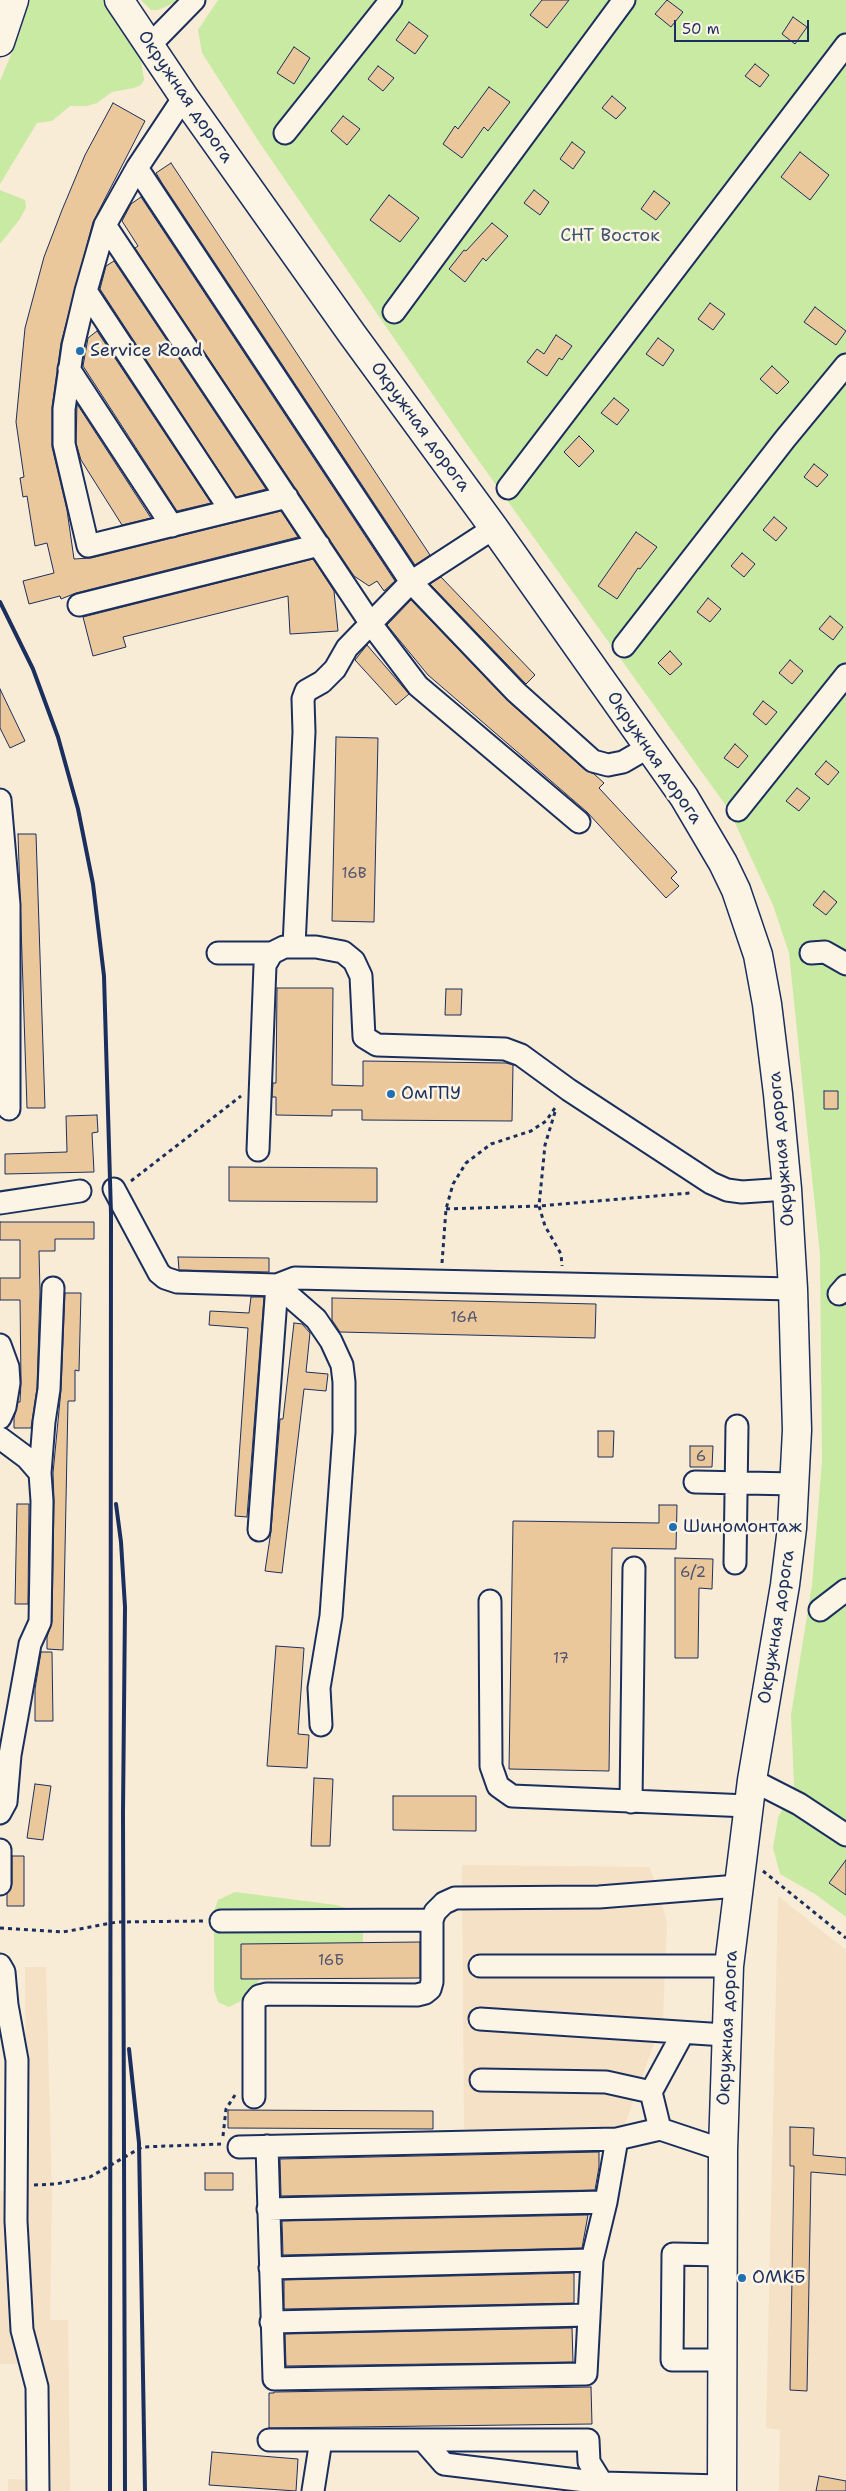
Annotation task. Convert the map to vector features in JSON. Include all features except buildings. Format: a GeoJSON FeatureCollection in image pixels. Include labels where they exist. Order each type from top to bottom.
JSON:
{"type":"FeatureCollection","features":[{"type":"Feature","properties":{"kind":"main road"},"geometry":{"type":"LineString","coordinates":[[0,42],[14,0]]}},
{"type":"Feature","properties":{"kind":"main road","name":"Окружная дорога"},"geometry":{"type":"LineString","coordinates":[[119,0],[184,97],[352,334],[494,528],[684,797],[723,863],[746,915],[758,955],[767,1004],[787,1188],[793,1289],[797,1430],[795,1484],[786,1585],[750,1793],[729,1966],[725,2035],[723,2150],[722,2488]]}},
{"type":"Feature","properties":{"kind":"street"},"geometry":{"type":"LineString","coordinates":[[150,45],[194,0]]}},
{"type":"Feature","properties":{"kind":"street"},"geometry":{"type":"LineString","coordinates":[[285,133],[391,0]]}},
{"type":"Feature","properties":{"kind":"street"},"geometry":{"type":"LineString","coordinates":[[394,312],[624,0]]}},
{"type":"Feature","properties":{"kind":"street"},"geometry":{"type":"LineString","coordinates":[[508,488],[846,45]]}},
{"type":"Feature","properties":{"kind":"street"},"geometry":{"type":"LineString","coordinates":[[184,97],[137,168],[106,225],[86,291],[69,369],[64,409],[64,444],[88,546],[287,497]]}},
{"type":"Feature","properties":{"kind":"street"},"geometry":{"type":"LineString","coordinates":[[137,168],[411,582],[516,692],[593,761],[608,764],[623,762],[649,747]]}},
{"type":"Feature","properties":{"kind":"street"},"geometry":{"type":"LineString","coordinates":[[106,225],[371,624],[418,686],[579,822]]}},
{"type":"Feature","properties":{"kind":"street"},"geometry":{"type":"LineString","coordinates":[[86,291],[231,510]]}},
{"type":"Feature","properties":{"kind":"street"},"geometry":{"type":"LineString","coordinates":[[624,646],[785,438],[846,365]]}},
{"type":"Feature","properties":{"kind":"street"},"geometry":{"type":"LineString","coordinates":[[69,369],[172,526]]}},
{"type":"Feature","properties":{"kind":"street"},"geometry":{"type":"LineString","coordinates":[[294,946],[303,742],[303,699],[306,691],[322,682],[335,669],[347,648],[411,582],[494,528]]}},
{"type":"Feature","properties":{"kind":"street"},"geometry":{"type":"LineString","coordinates":[[79,605],[319,545]]}},
{"type":"Feature","properties":{"kind":"street"},"geometry":{"type":"LineString","coordinates":[[738,810],[846,675]]}},
{"type":"Feature","properties":{"kind":"street"},"geometry":{"type":"LineString","coordinates":[[0,800],[3,867],[9,905],[9,1109]]}},
{"type":"Feature","properties":{"kind":"street"},"geometry":{"type":"LineString","coordinates":[[218,953],[272,953],[294,946],[343,952],[354,961],[361,976],[364,1036],[377,1045],[505,1048],[521,1055],[563,1098],[711,1183],[727,1190],[742,1192],[787,1188]]}},
{"type":"Feature","properties":{"kind":"street"},"geometry":{"type":"LineString","coordinates":[[811,952],[826,952],[846,964]]}},
{"type":"Feature","properties":{"kind":"street"},"geometry":{"type":"LineString","coordinates":[[258,1150],[265,965],[272,953]]}},
{"type":"Feature","properties":{"kind":"street"},"geometry":{"type":"LineString","coordinates":[[114,1188],[159,1273],[165,1278],[177,1282],[277,1284],[295,1278],[793,1289]]}},
{"type":"Feature","properties":{"kind":"street"},"geometry":{"type":"LineString","coordinates":[[0,1203],[80,1191]]}},
{"type":"Feature","properties":{"kind":"street"},"geometry":{"type":"LineString","coordinates":[[259,1530],[277,1284]]}},
{"type":"Feature","properties":{"kind":"street"},"geometry":{"type":"LineString","coordinates":[[277,1284],[316,1319],[331,1342],[342,1365],[344,1382],[344,1432],[331,1616],[319,1688],[320,1725]]}},
{"type":"Feature","properties":{"kind":"street"},"geometry":{"type":"LineString","coordinates":[[0,1813],[6,1802],[10,1755],[30,1644],[40,1622],[42,1501],[40,1473],[49,1389],[53,1288]]}},
{"type":"Feature","properties":{"kind":"street"},"geometry":{"type":"LineString","coordinates":[[0,1345],[8,1367],[9,1383],[1,1417],[3,1440],[27,1458],[40,1473]]}},
{"type":"Feature","properties":{"kind":"street"},"geometry":{"type":"LineString","coordinates":[[736,1562],[737,1426]]}},
{"type":"Feature","properties":{"kind":"street"},"geometry":{"type":"LineString","coordinates":[[696,1482],[795,1484]]}},
{"type":"Feature","properties":{"kind":"street"},"geometry":{"type":"LineString","coordinates":[[631,1802],[634,1568]]}},
{"type":"Feature","properties":{"kind":"street"},"geometry":{"type":"LineString","coordinates":[[820,1610],[846,1590]]}},
{"type":"Feature","properties":{"kind":"street"},"geometry":{"type":"LineString","coordinates":[[490,1602],[491,1766],[498,1786],[512,1796],[631,1802],[750,1793],[799,1804],[846,1835]]}},
{"type":"Feature","properties":{"kind":"street"},"geometry":{"type":"LineString","coordinates":[[0,1850],[0,1884]]}},
{"type":"Feature","properties":{"kind":"street"},"geometry":{"type":"LineString","coordinates":[[254,2089],[254,2002],[259,1996],[267,1994],[424,1993],[430,1989],[432,1982],[432,1920],[435,1912],[444,1903],[455,1898],[598,1897],[738,1886]]}},
{"type":"Feature","properties":{"kind":"street"},"geometry":{"type":"LineString","coordinates":[[221,1921],[432,1920]]}},
{"type":"Feature","properties":{"kind":"street"},"geometry":{"type":"LineString","coordinates":[[0,1964],[4,1972],[7,2005],[17,2060],[16,2221],[22,2330],[37,2386],[38,2491]]}},
{"type":"Feature","properties":{"kind":"street"},"geometry":{"type":"LineString","coordinates":[[480,1966],[729,1966]]}},
{"type":"Feature","properties":{"kind":"street"},"geometry":{"type":"LineString","coordinates":[[480,2019],[725,2035]]}},
{"type":"Feature","properties":{"kind":"street"},"geometry":{"type":"LineString","coordinates":[[660,2129],[651,2092],[683,2033]]}},
{"type":"Feature","properties":{"kind":"street"},"geometry":{"type":"LineString","coordinates":[[481,2080],[606,2082],[651,2092]]}},
{"type":"Feature","properties":{"kind":"street"},"geometry":{"type":"LineString","coordinates":[[230,2146],[617,2139],[660,2129],[723,2150]]}},
{"type":"Feature","properties":{"kind":"street"},"geometry":{"type":"LineString","coordinates":[[267,2146],[272,2377],[279,2381],[586,2374],[592,2260],[606,2202],[617,2139]]}},
{"type":"Feature","properties":{"kind":"street"},"geometry":{"type":"LineString","coordinates":[[268,2209],[606,2202]]}},
{"type":"Feature","properties":{"kind":"street"},"geometry":{"type":"LineString","coordinates":[[722,2255],[672,2254],[672,2360],[722,2360]]}},
{"type":"Feature","properties":{"kind":"street"},"geometry":{"type":"LineString","coordinates":[[270,2268],[592,2260]]}},
{"type":"Feature","properties":{"kind":"street"},"geometry":{"type":"LineString","coordinates":[[271,2322],[589,2316]]}},
{"type":"Feature","properties":{"kind":"street"},"geometry":{"type":"LineString","coordinates":[[270,2440],[588,2440],[589,2462],[602,2483]]}},
{"type":"Feature","properties":{"kind":"street"},"geometry":{"type":"LineString","coordinates":[[313,2491],[320,2440]]}},
{"type":"Feature","properties":{"kind":"street"},"geometry":{"type":"LineString","coordinates":[[423,2440],[444,2464],[602,2483],[722,2488]]}},
{"type":"Feature","properties":{"kind":"path"},"geometry":{"type":"LineString","coordinates":[[114,1188],[130,1182],[260,1081]]}},
{"type":"Feature","properties":{"kind":"path"},"geometry":{"type":"LineString","coordinates":[[562,1254],[545,1226],[539,1206],[545,1145],[563,1098]]}},
{"type":"Feature","properties":{"kind":"path"},"geometry":{"type":"LineString","coordinates":[[442,1252],[446,1209],[453,1184],[466,1163],[491,1144],[532,1131],[546,1121],[563,1098]]}},
{"type":"Feature","properties":{"kind":"path"},"geometry":{"type":"LineString","coordinates":[[446,1209],[539,1206],[727,1190]]}},
{"type":"Feature","properties":{"kind":"path"},"geometry":{"type":"LineString","coordinates":[[742,1852],[781,1888],[846,1938]]}},
{"type":"Feature","properties":{"kind":"path"},"geometry":{"type":"LineString","coordinates":[[0,1928],[63,1932],[117,1922],[221,1921]]}},
{"type":"Feature","properties":{"kind":"path"},"geometry":{"type":"LineString","coordinates":[[16,2185],[56,2184],[90,2177],[142,2147],[230,2146],[226,2109],[236,2094],[254,2089]]}},
{"type":"Feature","properties":{"kind":"shaded area"},"geometry":{"type":"Polygon","coordinates":[[[462,1865],[650,1867],[667,1921],[663,2018],[622,2133],[464,2129],[462,1865]]]}},
{"type":"Feature","properties":{"kind":"shaded area"},"geometry":{"type":"Polygon","coordinates":[[[778,1896],[846,1950],[846,2491],[779,2491],[780,2430],[766,2428],[778,1896]]]}},
{"type":"Feature","properties":{"kind":"shaded area"},"geometry":{"type":"Polygon","coordinates":[[[25,1967],[46,1967],[52,2193],[50,2320],[68,2320],[70,2491],[8,2491],[8,2479],[47,2480],[43,2364],[0,2364],[0,2191],[27,2191],[25,1967]]]}},
{"type":"Feature","properties":{"kind":"green space"},"geometry":{"type":"Polygon","coordinates":[[[30,0],[103,0],[121,24],[141,60],[144,80],[141,85],[134,88],[112,92],[97,103],[87,106],[70,106],[52,121],[37,123],[0,184],[0,81],[18,38],[30,0]]]}},
{"type":"Feature","properties":{"kind":"green space"},"geometry":{"type":"Polygon","coordinates":[[[141,0],[180,0],[158,10],[151,10],[141,0]]]}},
{"type":"Feature","properties":{"kind":"green space","name":"СНТ Восток"},"geometry":{"type":"Polygon","coordinates":[[[218,0],[846,0],[846,1917],[815,1894],[780,1874],[773,1848],[778,1818],[794,1785],[791,1715],[812,1585],[822,1460],[820,1255],[789,953],[773,905],[729,810],[466,443],[259,142],[202,53],[198,30],[218,0]]]}},
{"type":"Feature","properties":{"kind":"green space"},"geometry":{"type":"Polygon","coordinates":[[[0,190],[25,200],[26,207],[20,219],[0,244],[0,190]]]}},
{"type":"Feature","properties":{"kind":"green space"},"geometry":{"type":"Polygon","coordinates":[[[235,1892],[336,1905],[353,1910],[363,1929],[363,1943],[241,1944],[241,1979],[260,1979],[245,1999],[229,2007],[218,2002],[214,1990],[214,1911],[218,1900],[235,1892]]]}},
{"type":"Feature","properties":{"kind":"railway"},"geometry":{"type":"LineString","coordinates":[[0,602],[33,669],[58,737],[78,809],[93,884],[104,976],[111,1214],[110,2491]]}},
{"type":"Feature","properties":{"kind":"railway"},"geometry":{"type":"LineString","coordinates":[[116,1504],[121,1542],[125,1607],[123,1812],[125,2491]]}},
{"type":"Feature","properties":{"kind":"railway"},"geometry":{"type":"LineString","coordinates":[[129,2049],[139,2143],[145,2491]]}},
{"type":"Feature","properties":{"kind":"place","name":"Service Road"},"geometry":{"type":"Point","coordinates":[80,351]}},
{"type":"Feature","properties":{"kind":"place","name":"ОмГПУ"},"geometry":{"type":"Point","coordinates":[391,1094]}},
{"type":"Feature","properties":{"kind":"place","name":"Шиномонтаж"},"geometry":{"type":"Point","coordinates":[673,1527]}},
{"type":"Feature","properties":{"kind":"place","name":"ОМКБ"},"geometry":{"type":"Point","coordinates":[742,2278]}}]}
